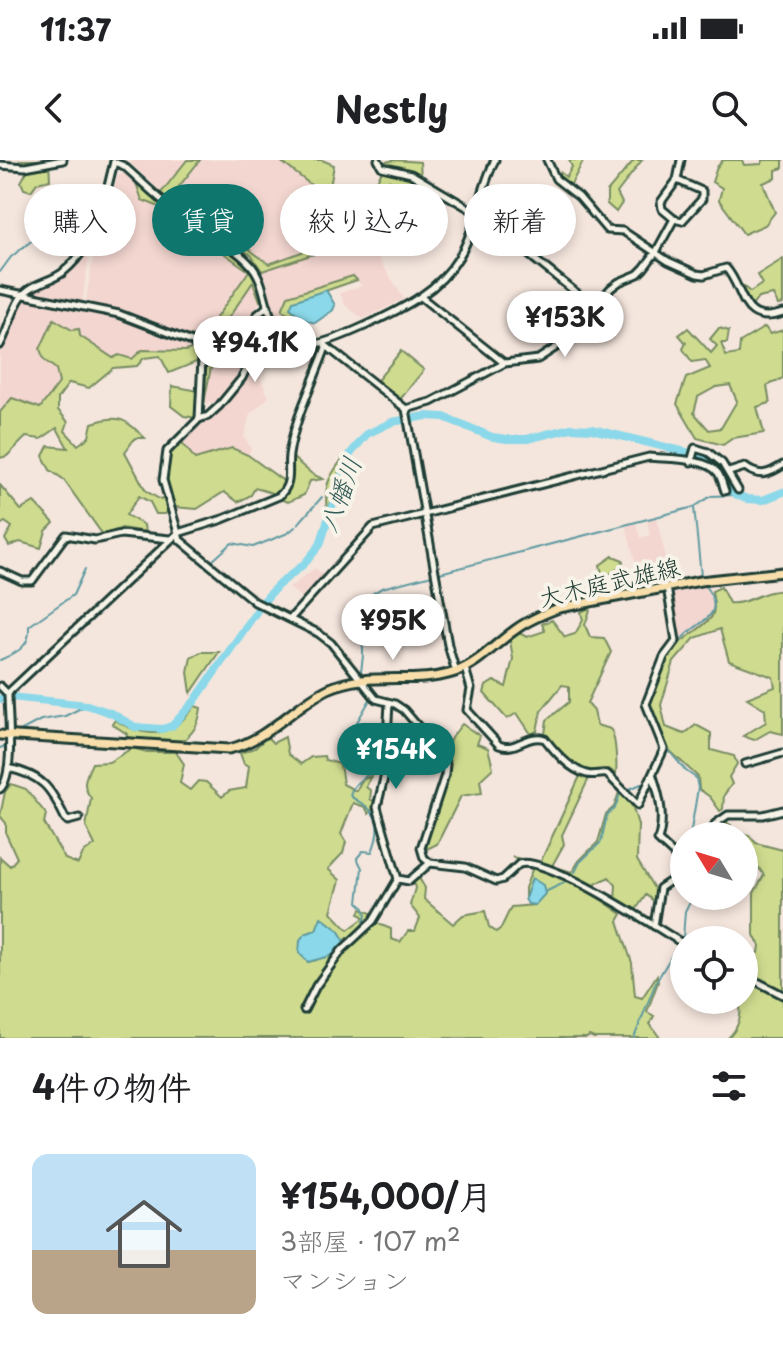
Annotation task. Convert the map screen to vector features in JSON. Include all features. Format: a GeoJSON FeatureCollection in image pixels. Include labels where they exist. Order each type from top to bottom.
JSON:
{"type":"FeatureCollection","features":[{"type":"Feature","properties":{"kind":"main road","name":"大木庭武雄線"},"geometry":{"type":"LineString","coordinates":[[4,735],[229,749],[263,735],[329,689],[360,679],[440,677],[456,672],[537,616],[589,601],[667,587],[738,575],[783,572]]}},
{"type":"Feature","properties":{"kind":"street"},"geometry":{"type":"LineString","coordinates":[[0,165],[25,167],[63,160]]}},
{"type":"Feature","properties":{"kind":"street"},"geometry":{"type":"LineString","coordinates":[[378,160],[382,167],[411,174],[464,205]]}},
{"type":"Feature","properties":{"kind":"street"},"geometry":{"type":"LineString","coordinates":[[484,184],[495,160]]}},
{"type":"Feature","properties":{"kind":"street"},"geometry":{"type":"LineString","coordinates":[[547,160],[556,179],[579,197],[607,230],[623,231],[697,274],[726,268],[739,295],[751,310],[769,317],[783,313]]}},
{"type":"Feature","properties":{"kind":"street"},"geometry":{"type":"LineString","coordinates":[[677,180],[699,187],[702,191],[702,199],[682,221],[674,219],[660,207],[677,180],[681,160]]}},
{"type":"Feature","properties":{"kind":"street"},"geometry":{"type":"LineString","coordinates":[[0,345],[24,294],[35,284],[60,274],[87,247],[99,223],[114,161],[124,166],[183,217],[250,263],[258,274],[271,320],[286,336],[304,344],[325,344],[420,297],[434,286],[464,248]]}},
{"type":"Feature","properties":{"kind":"street"},"geometry":{"type":"LineString","coordinates":[[406,411],[431,402],[505,363],[538,359],[582,329],[594,307],[619,282],[638,274],[656,252],[674,219]]}},
{"type":"Feature","properties":{"kind":"street"},"geometry":{"type":"LineString","coordinates":[[531,256],[594,307]]}},
{"type":"Feature","properties":{"kind":"street"},"geometry":{"type":"LineString","coordinates":[[0,290],[119,314],[198,347],[202,359],[199,419],[195,426],[172,443],[163,468],[163,480],[180,540],[255,602],[324,637],[376,699],[404,710],[439,751],[446,764],[445,775],[421,848],[424,858],[430,863],[465,867],[496,881],[503,879],[519,864],[531,863],[575,880],[670,936]]}},
{"type":"Feature","properties":{"kind":"street"},"geometry":{"type":"LineString","coordinates":[[420,297],[505,363]]}},
{"type":"Feature","properties":{"kind":"street"},"geometry":{"type":"LineString","coordinates":[[199,419],[219,406],[242,378],[252,357],[252,325],[257,315],[268,306]]}},
{"type":"Feature","properties":{"kind":"street"},"geometry":{"type":"LineString","coordinates":[[325,344],[406,411],[448,645],[456,672]]}},
{"type":"Feature","properties":{"kind":"street"},"geometry":{"type":"LineString","coordinates":[[8,694],[178,533],[223,519],[285,491],[293,438],[325,344]]}},
{"type":"Feature","properties":{"kind":"street"},"geometry":{"type":"LineString","coordinates":[[691,462],[695,448],[708,452],[729,472],[738,490]]}},
{"type":"Feature","properties":{"kind":"street"},"geometry":{"type":"LineString","coordinates":[[290,619],[373,527],[649,457],[670,456],[710,467],[718,473],[725,491]]}},
{"type":"Feature","properties":{"kind":"street"},"geometry":{"type":"LineString","coordinates":[[729,472],[745,467],[765,475],[783,465]]}},
{"type":"Feature","properties":{"kind":"street"},"geometry":{"type":"LineString","coordinates":[[0,571],[22,581],[32,581],[66,535],[95,540],[121,534],[171,539]]}},
{"type":"Feature","properties":{"kind":"street"},"geometry":{"type":"LineString","coordinates":[[465,668],[471,689],[467,710],[499,745],[512,747],[532,737],[545,739],[558,756],[582,773],[607,774],[638,805],[664,749],[646,704],[664,657],[676,641],[667,587]]}},
{"type":"Feature","properties":{"kind":"street"},"geometry":{"type":"LineString","coordinates":[[0,686],[8,694],[4,735],[8,768],[4,786],[0,789]]}},
{"type":"Feature","properties":{"kind":"street"},"geometry":{"type":"LineString","coordinates":[[304,1010],[316,986],[342,950],[373,921],[398,879],[377,807],[385,774],[389,703]]}},
{"type":"Feature","properties":{"kind":"street"},"geometry":{"type":"LineString","coordinates":[[0,752],[8,750]]}},
{"type":"Feature","properties":{"kind":"street"},"geometry":{"type":"LineString","coordinates":[[745,764],[783,753]]}},
{"type":"Feature","properties":{"kind":"street"},"geometry":{"type":"LineString","coordinates":[[8,768],[28,772],[40,779],[54,796],[65,818],[68,821],[79,818]]}},
{"type":"Feature","properties":{"kind":"street"},"geometry":{"type":"LineString","coordinates":[[653,775],[660,796],[662,820],[658,840],[670,851]]}},
{"type":"Feature","properties":{"kind":"street"},"geometry":{"type":"LineString","coordinates":[[718,822],[728,815],[763,815],[783,810]]}},
{"type":"Feature","properties":{"kind":"street"},"geometry":{"type":"LineString","coordinates":[[398,879],[409,881],[430,863]]}},
{"type":"Feature","properties":{"kind":"street"},"geometry":{"type":"LineString","coordinates":[[654,926],[660,888],[670,881]]}},
{"type":"Feature","properties":{"kind":"street"},"geometry":{"type":"LineString","coordinates":[[758,982],[783,995]]}},
{"type":"Feature","properties":{"kind":"shaded area"},"geometry":{"type":"Polygon","coordinates":[[[134,160],[279,160],[310,184],[280,184],[280,256],[377,256],[404,299],[363,319],[345,305],[340,293],[362,286],[352,276],[288,296],[295,320],[282,328],[274,316],[268,284],[252,256],[264,256],[264,184],[153,184],[130,163],[134,160]]]}},
{"type":"Feature","properties":{"kind":"shaded area"},"geometry":{"type":"Polygon","coordinates":[[[123,173],[152,197],[152,256],[228,256],[249,271],[201,340],[86,300],[93,256],[136,256],[136,184],[115,184],[117,177],[123,173]]]}},
{"type":"Feature","properties":{"kind":"shaded area"},"geometry":{"type":"Polygon","coordinates":[[[83,256],[89,256],[82,303],[34,294],[35,288],[51,284],[83,256]]]}},
{"type":"Feature","properties":{"kind":"shaded area"},"geometry":{"type":"Polygon","coordinates":[[[253,281],[260,301],[248,328],[250,351],[245,368],[217,403],[204,403],[212,362],[207,348],[253,281]]]}},
{"type":"Feature","properties":{"kind":"shaded area"},"geometry":{"type":"Polygon","coordinates":[[[29,297],[120,318],[196,347],[186,351],[172,349],[132,359],[113,359],[80,336],[44,360],[56,369],[59,383],[40,408],[12,399],[0,412],[0,351],[22,301],[29,297]]]}},
{"type":"Feature","properties":{"kind":"shaded area"},"geometry":{"type":"Polygon","coordinates":[[[257,372],[269,397],[250,414],[244,437],[251,448],[248,455],[231,448],[195,459],[181,441],[205,422],[244,380],[257,372]]]}},
{"type":"Feature","properties":{"kind":"shaded area"},"geometry":{"type":"Polygon","coordinates":[[[656,518],[672,581],[643,585],[642,569],[635,561],[626,526],[636,523],[640,538],[650,535],[647,520],[656,518]]]}},
{"type":"Feature","properties":{"kind":"shaded area"},"geometry":{"type":"Polygon","coordinates":[[[315,568],[327,577],[305,600],[289,588],[315,568]]]}},
{"type":"Feature","properties":{"kind":"shaded area"},"geometry":{"type":"Polygon","coordinates":[[[706,585],[712,591],[715,612],[711,621],[689,633],[679,644],[670,591],[706,585]]]}},
{"type":"Feature","properties":{"kind":"green space"},"geometry":{"type":"Polygon","coordinates":[[[20,160],[49,160],[50,180],[24,184],[24,189],[21,182],[27,171],[20,160]]]}},
{"type":"Feature","properties":{"kind":"green space"},"geometry":{"type":"Polygon","coordinates":[[[187,160],[200,160],[181,184],[168,184],[187,160]]]}},
{"type":"Feature","properties":{"kind":"green space"},"geometry":{"type":"Polygon","coordinates":[[[279,160],[322,160],[334,165],[331,184],[310,184],[279,160]]]}},
{"type":"Feature","properties":{"kind":"green space"},"geometry":{"type":"Polygon","coordinates":[[[394,160],[420,162],[421,178],[403,167],[382,163],[394,160]]]}},
{"type":"Feature","properties":{"kind":"green space"},"geometry":{"type":"Polygon","coordinates":[[[569,160],[584,160],[571,184],[565,184],[556,176],[560,172],[566,177],[572,167],[569,160]]]}},
{"type":"Feature","properties":{"kind":"green space"},"geometry":{"type":"Polygon","coordinates":[[[634,160],[642,160],[617,193],[622,203],[616,212],[607,204],[607,192],[634,160]]]}},
{"type":"Feature","properties":{"kind":"green space"},"geometry":{"type":"Polygon","coordinates":[[[723,160],[742,160],[744,165],[762,164],[763,160],[783,160],[783,168],[776,170],[776,178],[763,183],[775,212],[765,225],[744,234],[719,200],[722,188],[712,182],[723,160]]]}},
{"type":"Feature","properties":{"kind":"green space"},"geometry":{"type":"Polygon","coordinates":[[[382,170],[397,171],[412,178],[410,184],[393,184],[389,180],[386,184],[376,184],[382,170]]]}},
{"type":"Feature","properties":{"kind":"green space"},"geometry":{"type":"Polygon","coordinates":[[[136,183],[152,196],[152,204],[142,200],[136,183]]]}},
{"type":"Feature","properties":{"kind":"green space"},"geometry":{"type":"Polygon","coordinates":[[[228,256],[241,259],[254,274],[264,298],[260,301],[253,282],[208,348],[212,362],[204,403],[205,358],[190,336],[201,339],[249,271],[228,256]]]}},
{"type":"Feature","properties":{"kind":"green space"},"geometry":{"type":"Polygon","coordinates":[[[252,256],[258,256],[269,264],[291,256],[308,256],[262,271],[252,256]]]}},
{"type":"Feature","properties":{"kind":"green space"},"geometry":{"type":"Polygon","coordinates":[[[783,259],[783,304],[778,305],[773,295],[758,298],[752,306],[741,295],[738,282],[750,292],[762,284],[757,275],[783,259]]]}},
{"type":"Feature","properties":{"kind":"green space"},"geometry":{"type":"Polygon","coordinates":[[[353,276],[357,280],[293,302],[291,308],[305,320],[297,329],[315,340],[303,339],[282,328],[295,320],[282,310],[288,296],[353,276]]]}},
{"type":"Feature","properties":{"kind":"green space"},"geometry":{"type":"Polygon","coordinates":[[[54,319],[72,330],[79,329],[80,336],[113,358],[119,355],[132,359],[142,350],[186,351],[196,347],[199,361],[169,373],[160,356],[144,358],[137,366],[113,368],[89,388],[69,383],[58,398],[58,410],[68,422],[65,431],[78,445],[89,437],[92,423],[109,419],[126,422],[145,438],[135,438],[125,452],[146,491],[161,500],[169,492],[169,457],[181,441],[195,459],[232,448],[248,455],[286,483],[276,494],[255,488],[251,495],[238,502],[224,492],[197,509],[174,507],[165,514],[156,514],[150,502],[139,496],[126,515],[144,525],[145,532],[122,528],[103,535],[63,479],[50,470],[43,456],[48,446],[68,448],[57,428],[41,439],[26,437],[7,456],[0,458],[0,412],[12,398],[40,408],[59,383],[56,369],[44,360],[40,349],[54,319]]]}},
{"type":"Feature","properties":{"kind":"green space"},"geometry":{"type":"Polygon","coordinates":[[[765,327],[770,334],[783,330],[783,378],[767,386],[770,403],[757,407],[764,433],[733,438],[723,445],[697,438],[677,404],[686,378],[710,368],[705,360],[692,362],[683,349],[686,343],[679,335],[688,328],[711,353],[717,346],[710,339],[719,328],[729,331],[727,343],[721,343],[726,356],[739,354],[740,342],[765,327]],[[730,385],[716,387],[698,397],[694,413],[709,430],[721,428],[737,401],[730,385]]]}},
{"type":"Feature","properties":{"kind":"green space"},"geometry":{"type":"Polygon","coordinates":[[[401,351],[424,370],[398,402],[375,383],[401,351]]]}},
{"type":"Feature","properties":{"kind":"green space"},"geometry":{"type":"Polygon","coordinates":[[[172,386],[199,391],[197,418],[184,416],[171,406],[172,386]]]}},
{"type":"Feature","properties":{"kind":"green space"},"geometry":{"type":"Polygon","coordinates":[[[292,457],[323,479],[310,481],[304,495],[288,502],[279,499],[289,486],[292,457]]]}},
{"type":"Feature","properties":{"kind":"green space"},"geometry":{"type":"Polygon","coordinates":[[[343,458],[327,512],[328,483],[343,458]]]}},
{"type":"Feature","properties":{"kind":"green space"},"geometry":{"type":"Polygon","coordinates":[[[0,485],[21,510],[34,502],[54,523],[46,531],[41,548],[20,542],[9,546],[5,539],[12,527],[5,522],[0,525],[0,485]]]}},
{"type":"Feature","properties":{"kind":"green space"},"geometry":{"type":"Polygon","coordinates":[[[613,556],[623,560],[622,566],[603,578],[600,565],[613,556]]]}},
{"type":"Feature","properties":{"kind":"green space"},"geometry":{"type":"Polygon","coordinates":[[[721,587],[729,603],[783,591],[783,734],[770,731],[754,740],[743,736],[766,722],[765,709],[747,698],[775,687],[773,677],[729,661],[720,629],[695,638],[674,662],[661,705],[666,727],[684,734],[696,725],[711,733],[711,750],[734,756],[737,764],[729,777],[732,784],[724,795],[723,809],[720,811],[710,797],[699,789],[698,777],[667,748],[649,701],[669,655],[677,645],[710,620],[714,610],[712,591],[721,587]]]}},
{"type":"Feature","properties":{"kind":"green space"},"geometry":{"type":"Polygon","coordinates":[[[591,607],[585,625],[590,637],[604,638],[611,652],[587,703],[594,711],[597,725],[612,732],[616,774],[609,769],[588,772],[560,754],[545,734],[547,720],[569,702],[569,686],[562,685],[541,711],[537,731],[531,734],[517,713],[507,719],[484,693],[486,686],[494,681],[506,687],[513,659],[510,640],[519,633],[527,637],[545,631],[542,624],[552,620],[565,637],[575,634],[583,620],[581,612],[591,607]]]}},
{"type":"Feature","properties":{"kind":"green space"},"geometry":{"type":"Polygon","coordinates":[[[201,652],[219,652],[191,693],[188,672],[191,657],[201,652]]]}},
{"type":"Feature","properties":{"kind":"green space"},"geometry":{"type":"Polygon","coordinates":[[[195,706],[201,708],[197,723],[180,743],[126,737],[127,734],[112,724],[115,720],[138,731],[159,732],[177,724],[195,706]]]}},
{"type":"Feature","properties":{"kind":"green space"},"geometry":{"type":"Polygon","coordinates":[[[462,724],[480,736],[477,744],[488,748],[493,768],[480,780],[482,793],[461,796],[437,844],[427,849],[426,841],[450,766],[445,753],[451,738],[462,724]]]}},
{"type":"Feature","properties":{"kind":"green space"},"geometry":{"type":"Polygon","coordinates":[[[267,737],[273,743],[285,737],[288,754],[301,764],[311,757],[324,756],[325,760],[340,764],[343,784],[356,791],[362,780],[371,776],[366,787],[371,791],[370,799],[377,803],[369,814],[365,807],[353,803],[341,834],[346,842],[343,853],[328,869],[340,880],[331,912],[348,930],[364,918],[359,913],[361,909],[371,913],[376,923],[391,929],[391,939],[400,942],[408,931],[415,931],[420,918],[410,905],[415,888],[413,882],[419,878],[425,888],[424,899],[453,924],[463,915],[485,911],[489,927],[496,932],[511,907],[535,905],[532,879],[525,899],[525,888],[532,870],[512,857],[540,863],[580,776],[589,778],[562,835],[564,844],[552,866],[572,872],[598,842],[606,814],[614,807],[619,792],[632,805],[638,825],[637,860],[655,890],[656,903],[646,895],[635,911],[615,901],[616,885],[609,877],[586,889],[622,914],[618,921],[632,963],[635,996],[642,998],[657,975],[658,982],[647,1012],[654,1016],[650,1024],[660,1038],[0,1038],[0,857],[10,866],[17,858],[6,834],[6,823],[0,816],[5,792],[11,784],[26,789],[46,814],[44,823],[65,859],[78,864],[83,853],[95,845],[86,827],[91,798],[85,781],[92,763],[109,762],[132,748],[147,752],[176,752],[184,764],[180,783],[190,790],[198,781],[206,782],[222,797],[229,791],[246,788],[249,766],[244,764],[240,753],[255,748],[267,737]],[[322,917],[316,930],[305,934],[308,962],[317,960],[322,917]]]}},
{"type":"Feature","properties":{"kind":"green space"},"geometry":{"type":"Polygon","coordinates":[[[758,844],[783,850],[783,992],[758,980],[760,946],[758,926],[754,926],[754,910],[758,910],[758,886],[764,875],[758,867],[758,844]]]}},
{"type":"Feature","properties":{"kind":"green space"},"geometry":{"type":"Polygon","coordinates":[[[758,986],[783,998],[783,1038],[728,1038],[740,1014],[758,1014],[758,986]]]}},
{"type":"Feature","properties":{"kind":"water"},"geometry":{"type":"Polygon","coordinates":[[[326,290],[335,305],[315,323],[305,320],[290,308],[293,301],[326,290]]]}},
{"type":"Feature","properties":{"kind":"water"},"geometry":{"type":"Polygon","coordinates":[[[532,878],[543,885],[545,894],[535,905],[528,904],[525,899],[532,878]]]}},
{"type":"Feature","properties":{"kind":"water"},"geometry":{"type":"Polygon","coordinates":[[[321,917],[338,930],[346,943],[334,955],[308,962],[299,953],[300,940],[305,934],[316,930],[321,917]]]}},
{"type":"Feature","properties":{"kind":"waterway"},"geometry":{"type":"LineString","coordinates":[[113,184],[115,175]]}},
{"type":"Feature","properties":{"kind":"waterway"},"geometry":{"type":"LineString","coordinates":[[0,272],[24,247]]}},
{"type":"Feature","properties":{"kind":"waterway","name":"八幡川"},"geometry":{"type":"LineString","coordinates":[[0,699],[10,697],[87,705],[111,713],[135,727],[162,729],[172,726],[194,702],[263,602],[320,545],[351,453],[367,434],[392,422],[426,416],[444,417],[492,437],[507,439],[527,439],[571,428],[592,429],[702,456],[717,464],[730,489],[747,499],[763,500],[783,492]]}},
{"type":"Feature","properties":{"kind":"waterway"},"geometry":{"type":"LineString","coordinates":[[361,674],[363,644],[360,610],[364,602],[382,588],[694,507],[711,496],[737,495]]}},
{"type":"Feature","properties":{"kind":"waterway","name":"八幡川"},"geometry":{"type":"LineString","coordinates":[[327,496],[335,498]]}},
{"type":"Feature","properties":{"kind":"waterway"},"geometry":{"type":"LineString","coordinates":[[298,524],[322,497]]}},
{"type":"Feature","properties":{"kind":"waterway"},"geometry":{"type":"LineString","coordinates":[[694,507],[701,576]]}},
{"type":"Feature","properties":{"kind":"waterway"},"geometry":{"type":"LineString","coordinates":[[211,562],[232,543],[253,547],[288,533],[295,527]]}},
{"type":"Feature","properties":{"kind":"waterway"},"geometry":{"type":"LineString","coordinates":[[175,540],[202,563]]}},
{"type":"Feature","properties":{"kind":"waterway"},"geometry":{"type":"LineString","coordinates":[[112,590],[164,541]]}},
{"type":"Feature","properties":{"kind":"waterway"},"geometry":{"type":"LineString","coordinates":[[0,660],[17,652],[25,644],[29,626],[73,595],[85,569]]}},
{"type":"Feature","properties":{"kind":"waterway"},"geometry":{"type":"LineString","coordinates":[[674,647],[711,614],[713,602],[705,586]]}},
{"type":"Feature","properties":{"kind":"waterway"},"geometry":{"type":"LineString","coordinates":[[0,682],[6,690],[108,594]]}},
{"type":"Feature","properties":{"kind":"waterway"},"geometry":{"type":"LineString","coordinates":[[651,697],[665,662]]}},
{"type":"Feature","properties":{"kind":"waterway"},"geometry":{"type":"LineString","coordinates":[[343,943],[359,930],[365,919],[366,913],[358,902],[362,868],[357,858],[363,851],[372,852],[377,835],[377,823],[372,812],[350,795],[373,767],[370,750],[357,730],[357,722],[371,698]]}},
{"type":"Feature","properties":{"kind":"waterway"},"geometry":{"type":"LineString","coordinates":[[649,703],[657,724]]}},
{"type":"Feature","properties":{"kind":"waterway"},"geometry":{"type":"LineString","coordinates":[[20,731],[41,720],[65,716],[87,705]]}},
{"type":"Feature","properties":{"kind":"waterway"},"geometry":{"type":"LineString","coordinates":[[649,776],[660,748],[656,738]]}},
{"type":"Feature","properties":{"kind":"waterway"},"geometry":{"type":"LineString","coordinates":[[0,748],[5,746]]}},
{"type":"Feature","properties":{"kind":"waterway"},"geometry":{"type":"LineString","coordinates":[[666,747],[696,778],[698,788],[692,822]]}},
{"type":"Feature","properties":{"kind":"waterway"},"geometry":{"type":"LineString","coordinates":[[627,790],[646,782]]}},
{"type":"Feature","properties":{"kind":"waterway"},"geometry":{"type":"LineString","coordinates":[[575,872],[580,862],[601,842],[607,815],[615,808],[620,794]]}},
{"type":"Feature","properties":{"kind":"waterway"},"geometry":{"type":"LineString","coordinates":[[545,892],[568,881]]}},
{"type":"Feature","properties":{"kind":"waterway"},"geometry":{"type":"LineString","coordinates":[[684,926],[686,910]]}},
{"type":"Feature","properties":{"kind":"waterway"},"geometry":{"type":"LineString","coordinates":[[634,1038],[656,982],[670,958]]}}]}
